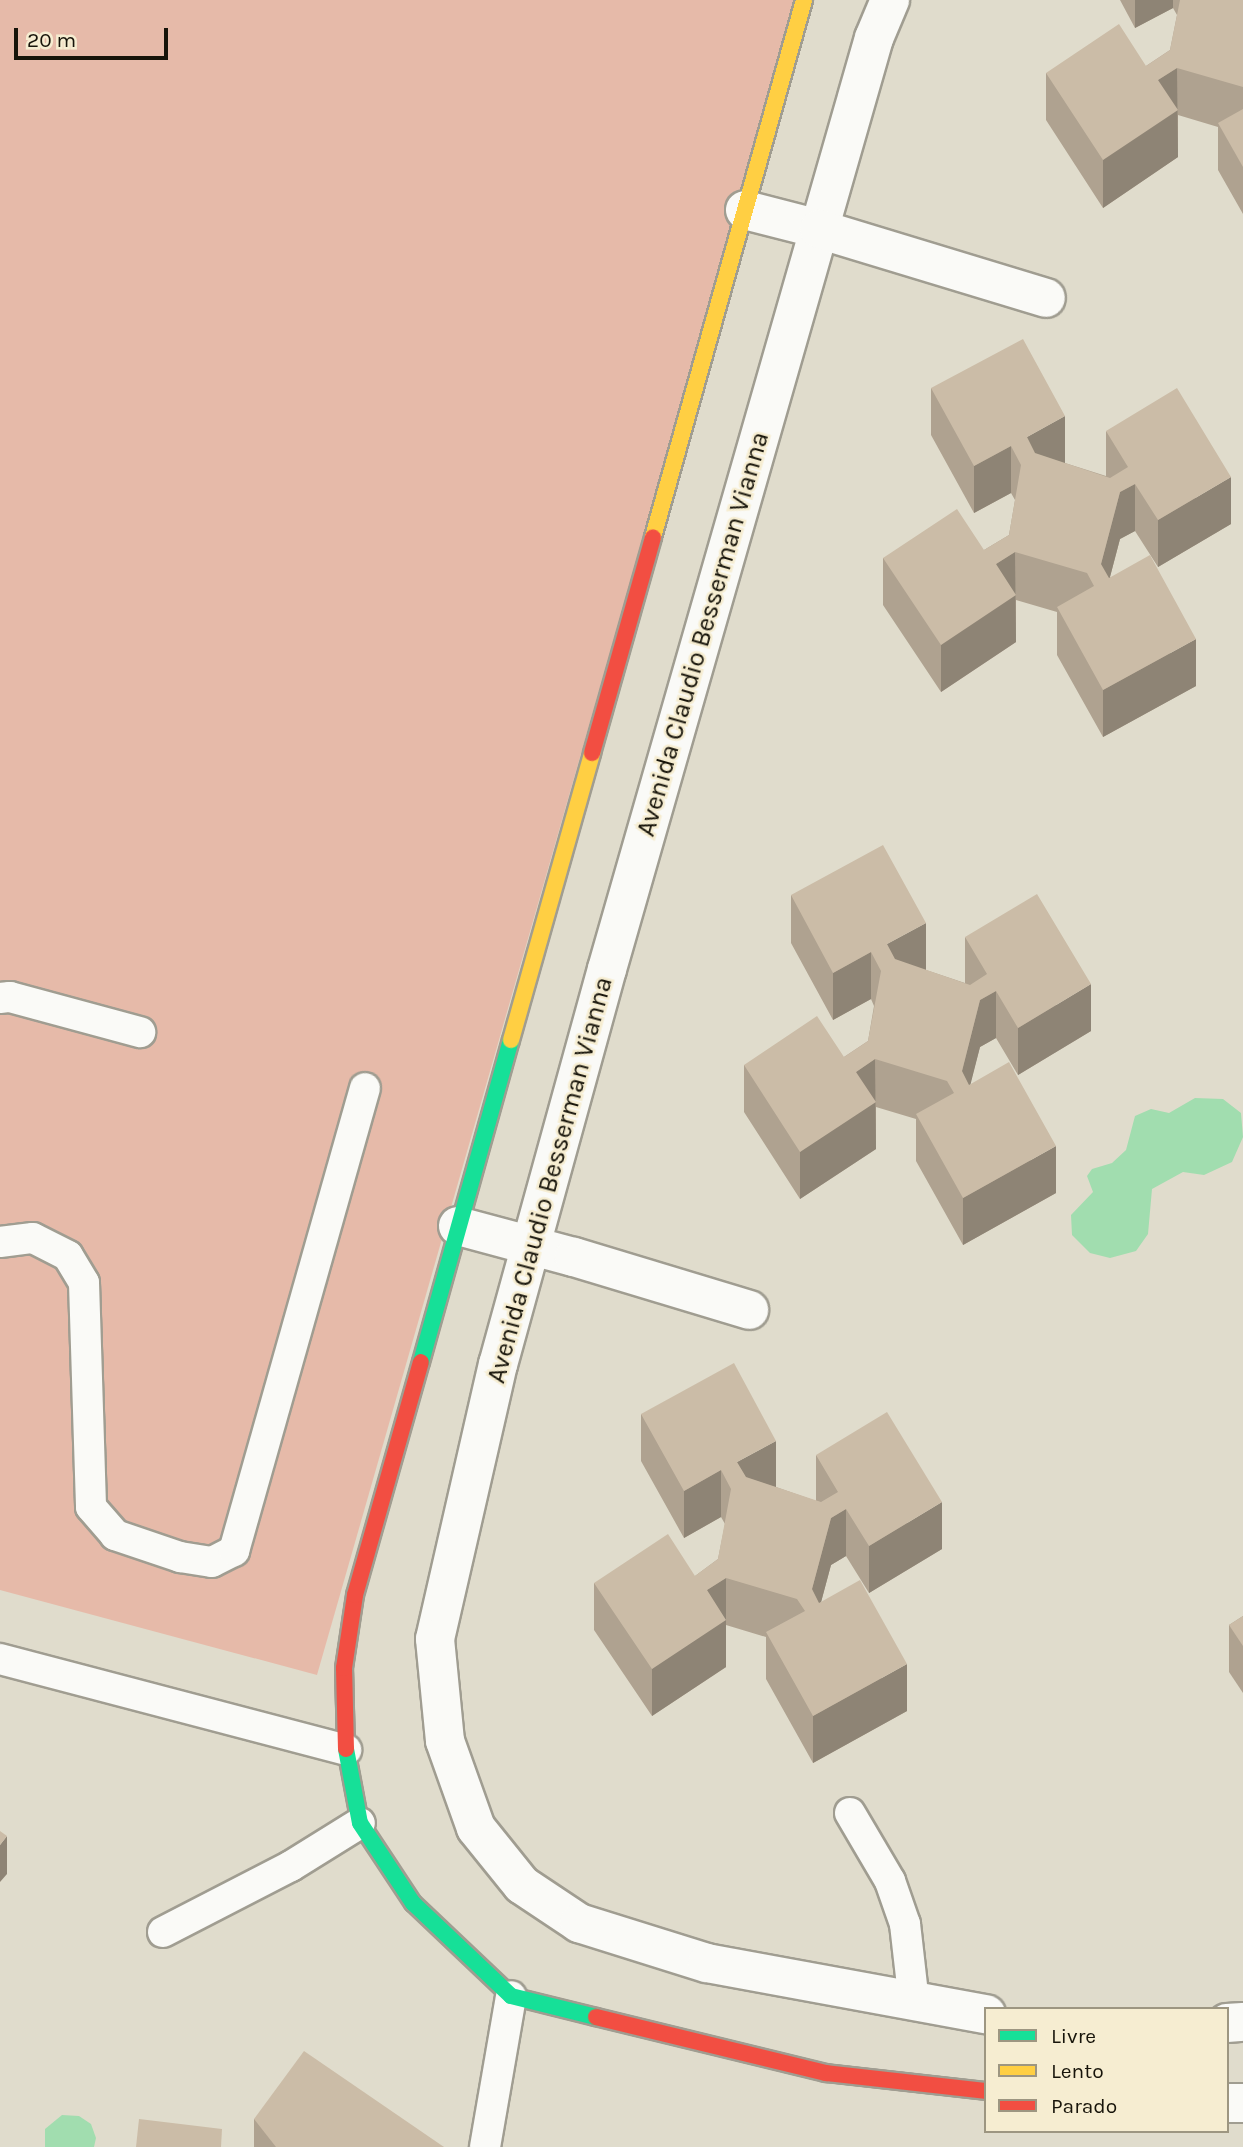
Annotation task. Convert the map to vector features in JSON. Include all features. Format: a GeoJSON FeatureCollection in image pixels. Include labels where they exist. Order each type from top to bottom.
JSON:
{"type":"FeatureCollection","features":[{"type":"Feature","properties":{"kind":"street"},"geometry":{"type":"LineString","coordinates":[[804,0],[355,1595],[344,1668],[346,1750],[360,1823],[413,1903],[511,1996],[826,2073],[984,2091]]}},
{"type":"Feature","properties":{"kind":"street","name":"Avenida Claudio Besserman Vianna"},"geometry":{"type":"LineString","coordinates":[[890,0],[874,38],[531,1245],[498,1364],[435,1639],[445,1741],[476,1828],[522,1885],[579,1923],[707,1963],[984,2014]]}},
{"type":"Feature","properties":{"kind":"street"},"geometry":{"type":"LineString","coordinates":[[745,210],[819,229],[1046,298]]}},
{"type":"Feature","properties":{"kind":"street"},"geometry":{"type":"LineString","coordinates":[[458,1226],[749,1310]]}},
{"type":"Feature","properties":{"kind":"lane"},"geometry":{"type":"LineString","coordinates":[[0,998],[10,997],[140,1032]]}},
{"type":"Feature","properties":{"kind":"lane"},"geometry":{"type":"LineString","coordinates":[[0,1242],[33,1238],[68,1256],[84,1283],[91,1507],[115,1535],[180,1557],[212,1562],[234,1550],[365,1088]]}},
{"type":"Feature","properties":{"kind":"lane"},"geometry":{"type":"LineString","coordinates":[[0,1659],[346,1750]]}},
{"type":"Feature","properties":{"kind":"lane"},"geometry":{"type":"LineString","coordinates":[[850,1814],[890,1881],[905,1924],[914,2003]]}},
{"type":"Feature","properties":{"kind":"lane"},"geometry":{"type":"LineString","coordinates":[[163,1932],[291,1866],[360,1823]]}},
{"type":"Feature","properties":{"kind":"lane"},"geometry":{"type":"LineString","coordinates":[[485,2147],[511,1996]]}},
{"type":"Feature","properties":{"kind":"shaded area"},"geometry":{"type":"Polygon","coordinates":[[[0,0],[797,0],[317,1675],[0,1590],[0,0]]]}},
{"type":"Feature","properties":{"kind":"shaded area"},"geometry":{"type":"Polygon","coordinates":[[[1195,1098],[1223,1099],[1241,1113],[1243,1137],[1232,1162],[1204,1175],[1183,1172],[1152,1189],[1148,1234],[1136,1251],[1110,1258],[1090,1253],[1072,1235],[1071,1215],[1093,1192],[1087,1176],[1092,1169],[1112,1163],[1126,1150],[1135,1116],[1151,1109],[1169,1113],[1195,1098]]]}},
{"type":"Feature","properties":{"kind":"shaded area"},"geometry":{"type":"Polygon","coordinates":[[[62,2115],[79,2116],[91,2124],[96,2138],[94,2147],[45,2147],[45,2129],[62,2115]]]}},
{"type":"Feature","properties":{"kind":"building"},"geometry":{"type":"Polygon","coordinates":[[[1180,0],[1243,0],[1243,87],[1177,68],[1158,80],[1178,110],[1103,160],[1046,73],[1119,24],[1146,66],[1170,50],[1180,0]]]}},
{"type":"Feature","properties":{"kind":"building"},"geometry":{"type":"Polygon","coordinates":[[[1243,109],[1243,167],[1218,123],[1243,109]]]}},
{"type":"Feature","properties":{"kind":"building"},"geometry":{"type":"Polygon","coordinates":[[[1023,339],[1065,416],[1027,437],[1035,453],[1110,478],[1128,467],[1106,431],[1177,388],[1231,477],[1158,520],[1135,484],[1120,492],[1101,564],[1109,578],[1150,555],[1196,639],[1103,690],[1057,607],[1094,586],[1087,573],[1015,552],[996,564],[1016,595],[941,645],[883,558],[957,509],[984,550],[1009,535],[1021,465],[1011,446],[974,466],[931,388],[1023,339]]]}},
{"type":"Feature","properties":{"kind":"building"},"geometry":{"type":"Polygon","coordinates":[[[883,845],[926,923],[887,944],[895,959],[970,985],[987,974],[965,937],[1037,894],[1091,984],[1018,1028],[996,991],[980,1000],[962,1071],[969,1085],[1009,1062],[1056,1146],[963,1198],[916,1114],[954,1093],[947,1081],[875,1059],[856,1072],[876,1102],[800,1152],[744,1065],[817,1016],[844,1057],[868,1041],[881,971],[871,952],[833,973],[791,895],[883,845]]]}},
{"type":"Feature","properties":{"kind":"building"},"geometry":{"type":"Polygon","coordinates":[[[734,1363],[776,1441],[737,1462],[746,1477],[821,1502],[838,1492],[816,1455],[887,1412],[942,1502],[869,1546],[846,1509],[831,1518],[812,1589],[819,1603],[860,1580],[907,1664],[813,1716],[766,1632],[805,1611],[797,1599],[726,1578],[707,1590],[726,1620],[652,1669],[594,1583],[668,1534],[695,1576],[718,1559],[731,1489],[721,1470],[684,1491],[641,1414],[734,1363]]]}},
{"type":"Feature","properties":{"kind":"building"},"geometry":{"type":"Polygon","coordinates":[[[1243,1616],[1243,1646],[1229,1625],[1243,1616]]]}},
{"type":"Feature","properties":{"kind":"building"},"geometry":{"type":"Polygon","coordinates":[[[0,1831],[7,1836],[0,1845],[0,1831]]]}},
{"type":"Feature","properties":{"kind":"building"},"geometry":{"type":"Polygon","coordinates":[[[304,2051],[444,2147],[276,2147],[254,2119],[304,2051]]]}},
{"type":"Feature","properties":{"kind":"building"},"geometry":{"type":"Polygon","coordinates":[[[139,2119],[222,2129],[221,2147],[136,2147],[139,2119]]]}},
{"type":"Feature","properties":{"kind":"traffic: fast"},"geometry":{"type":"LineString","coordinates":[[421,1362],[511,1040]]}},
{"type":"Feature","properties":{"kind":"traffic: fast"},"geometry":{"type":"LineString","coordinates":[[346,1749],[360,1823],[413,1903],[511,1996],[596,2017]]}},
{"type":"Feature","properties":{"kind":"traffic: slow"},"geometry":{"type":"LineString","coordinates":[[653,537],[804,0]]}},
{"type":"Feature","properties":{"kind":"traffic: slow"},"geometry":{"type":"LineString","coordinates":[[511,1040],[592,753]]}},
{"type":"Feature","properties":{"kind":"traffic: jam"},"geometry":{"type":"LineString","coordinates":[[592,753],[653,537]]}},
{"type":"Feature","properties":{"kind":"traffic: jam"},"geometry":{"type":"LineString","coordinates":[[346,1749],[344,1668],[355,1595],[421,1362]]}},
{"type":"Feature","properties":{"kind":"traffic: jam"},"geometry":{"type":"LineString","coordinates":[[596,2017],[826,2073],[984,2091]]}}]}
